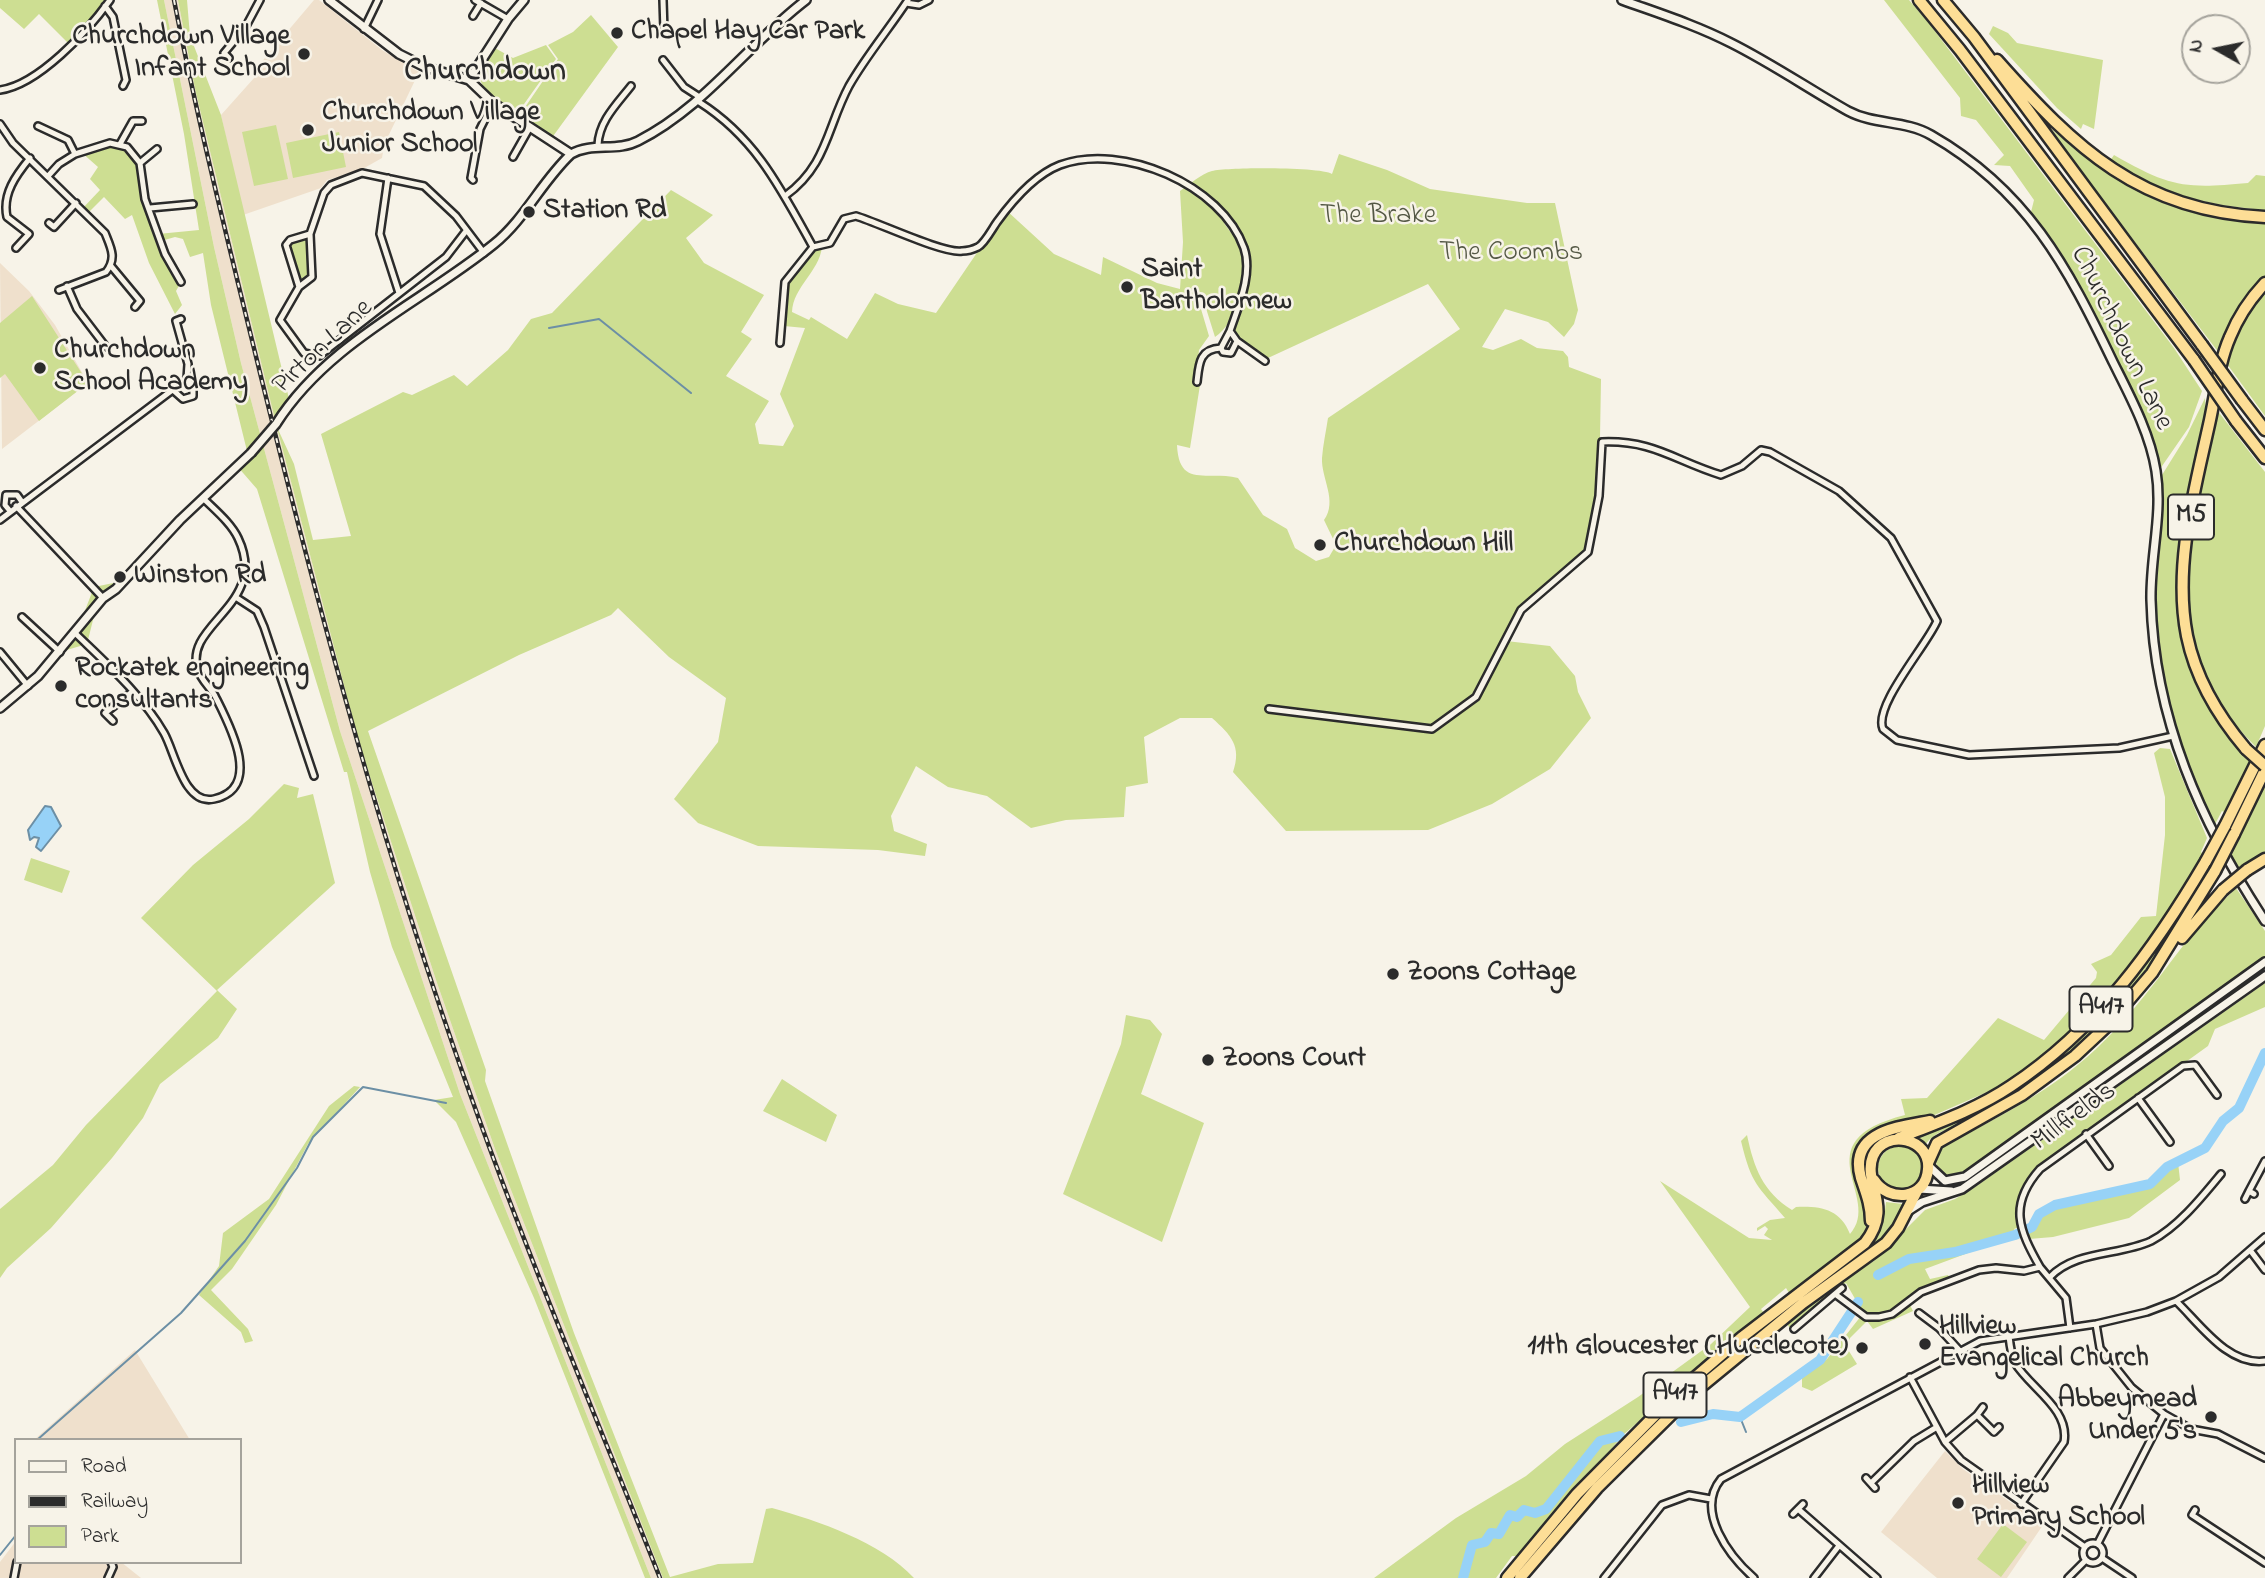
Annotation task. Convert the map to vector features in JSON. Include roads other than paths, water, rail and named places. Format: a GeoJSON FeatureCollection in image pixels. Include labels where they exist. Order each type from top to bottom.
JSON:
{"type":"FeatureCollection","features":[{"type":"Feature","properties":{"kind":"highway"},"geometry":{"type":"LineString","coordinates":[[1919,0],[1960,50],[2265,458]]}},
{"type":"Feature","properties":{"kind":"highway"},"geometry":{"type":"LineString","coordinates":[[1943,0],[2049,118],[2114,171],[2151,190],[2185,203],[2235,214],[2265,217]]}},
{"type":"Feature","properties":{"kind":"highway"},"geometry":{"type":"LineString","coordinates":[[1974,37],[2265,430]]}},
{"type":"Feature","properties":{"kind":"highway","name":"M5"},"geometry":{"type":"LineString","coordinates":[[2265,283],[2240,317],[2223,357],[2186,540],[2183,582],[2187,634],[2195,665],[2216,709],[2246,749],[2265,768]]}},
{"type":"Feature","properties":{"kind":"highway","name":"A417"},"geometry":{"type":"LineString","coordinates":[[1895,1139],[1955,1115],[2010,1087],[2064,1047],[2133,972],[2180,905],[2225,826],[2265,745]]}},
{"type":"Feature","properties":{"kind":"highway","name":"A417"},"geometry":{"type":"LineString","coordinates":[[1928,1164],[1934,1146],[1942,1139],[2022,1095],[2076,1056],[2121,1011],[2152,973],[2215,872],[2265,768]]}},
{"type":"Feature","properties":{"kind":"highway"},"geometry":{"type":"LineString","coordinates":[[2152,973],[2223,890],[2265,859]]}},
{"type":"Feature","properties":{"kind":"highway","name":"A417"},"geometry":{"type":"LineString","coordinates":[[1507,1578],[1577,1494],[1677,1394],[1741,1338],[1868,1239],[1871,1209],[1860,1166],[1867,1144],[1885,1130],[1955,1115]]}},
{"type":"Feature","properties":{"kind":"highway"},"geometry":{"type":"LineString","coordinates":[[1868,1239],[1875,1227],[1878,1208],[1871,1170],[1874,1154],[1885,1142],[1895,1139],[1913,1142],[1920,1147],[1928,1164],[1926,1178],[1918,1189],[1910,1194],[1893,1196],[1878,1187],[1874,1180]]}},
{"type":"Feature","properties":{"kind":"highway","name":"A417"},"geometry":{"type":"LineString","coordinates":[[1520,1578],[1597,1488],[1662,1423],[1746,1347],[1882,1247],[1898,1228],[1918,1189]]}},
{"type":"Feature","properties":{"kind":"street"},"geometry":{"type":"LineString","coordinates":[[0,90],[17,88],[42,72],[110,0]]}},
{"type":"Feature","properties":{"kind":"street"},"geometry":{"type":"LineString","coordinates":[[229,58],[224,54],[244,28],[260,0]]}},
{"type":"Feature","properties":{"kind":"street"},"geometry":{"type":"LineString","coordinates":[[329,0],[364,29],[425,67],[469,80],[493,103],[570,154],[598,145],[625,145],[638,141],[699,102],[807,0]]}},
{"type":"Feature","properties":{"kind":"street"},"geometry":{"type":"LineString","coordinates":[[364,29],[378,0]]}},
{"type":"Feature","properties":{"kind":"street"},"geometry":{"type":"LineString","coordinates":[[469,80],[508,19],[524,0]]}},
{"type":"Feature","properties":{"kind":"street"},"geometry":{"type":"LineString","coordinates":[[663,0],[664,31]]}},
{"type":"Feature","properties":{"kind":"street"},"geometry":{"type":"LineString","coordinates":[[785,196],[797,187],[820,159],[850,85],[907,2],[919,5],[929,0]]}},
{"type":"Feature","properties":{"kind":"street","name":"Churchdown Lane"},"geometry":{"type":"LineString","coordinates":[[1622,0],[1709,32],[1852,113],[1869,119],[1914,127],[1940,141],[2014,198],[2049,240],[2090,313],[2130,397],[2154,461],[2158,493],[2151,586],[2152,640],[2161,695],[2196,799],[2230,867],[2265,921]]}},
{"type":"Feature","properties":{"kind":"street"},"geometry":{"type":"LineString","coordinates":[[473,16],[478,1],[508,19]]}},
{"type":"Feature","properties":{"kind":"street"},"geometry":{"type":"LineString","coordinates":[[106,6],[113,17],[126,80],[123,86]]}},
{"type":"Feature","properties":{"kind":"street"},"geometry":{"type":"LineString","coordinates":[[663,60],[684,87],[698,96],[699,102],[747,142],[767,165],[813,247]]}},
{"type":"Feature","properties":{"kind":"street"},"geometry":{"type":"LineString","coordinates":[[598,145],[602,124],[631,86]]}},
{"type":"Feature","properties":{"kind":"street"},"geometry":{"type":"LineString","coordinates":[[470,179],[480,129],[493,103]]}},
{"type":"Feature","properties":{"kind":"street"},"geometry":{"type":"LineString","coordinates":[[120,144],[133,121],[142,121]]}},
{"type":"Feature","properties":{"kind":"street"},"geometry":{"type":"LineString","coordinates":[[0,124],[13,143],[49,175],[105,233],[113,250],[111,266],[100,275],[58,290]]}},
{"type":"Feature","properties":{"kind":"street"},"geometry":{"type":"LineString","coordinates":[[44,126],[68,140],[75,155]]}},
{"type":"Feature","properties":{"kind":"street"},"geometry":{"type":"LineString","coordinates":[[517,154],[530,127]]}},
{"type":"Feature","properties":{"kind":"street"},"geometry":{"type":"LineString","coordinates":[[49,175],[59,164],[75,155],[110,143],[127,147],[140,163],[145,199],[165,254],[180,282]]}},
{"type":"Feature","properties":{"kind":"street"},"geometry":{"type":"LineString","coordinates":[[140,163],[157,149]]}},
{"type":"Feature","properties":{"kind":"street","name":"Pirton Lane"},"geometry":{"type":"LineString","coordinates":[[0,708],[28,686],[76,634],[103,598],[116,589],[203,498],[251,453],[276,424],[297,393],[356,341],[403,306],[484,253],[510,229],[570,154]]}},
{"type":"Feature","properties":{"kind":"street"},"geometry":{"type":"LineString","coordinates":[[30,158],[16,175],[3,207],[14,225],[35,238]]}},
{"type":"Feature","properties":{"kind":"street"},"geometry":{"type":"LineString","coordinates":[[780,343],[785,282],[813,247],[830,243],[844,219],[856,216],[959,252],[969,250],[979,247],[1030,184],[1060,165],[1106,159],[1139,162],[1194,189],[1224,216],[1244,249],[1246,269],[1230,331],[1221,348]]}},
{"type":"Feature","properties":{"kind":"street"},"geometry":{"type":"LineString","coordinates":[[466,231],[446,257],[319,356],[304,353],[280,320],[299,287],[312,277],[310,234],[324,193],[331,185],[362,173],[424,186],[456,216],[484,253]]}},
{"type":"Feature","properties":{"kind":"street"},"geometry":{"type":"LineString","coordinates":[[388,178],[380,234],[399,293]]}},
{"type":"Feature","properties":{"kind":"street"},"geometry":{"type":"LineString","coordinates":[[49,223],[54,227],[76,203]]}},
{"type":"Feature","properties":{"kind":"street"},"geometry":{"type":"LineString","coordinates":[[150,208],[193,204]]}},
{"type":"Feature","properties":{"kind":"street"},"geometry":{"type":"LineString","coordinates":[[16,248],[29,234]]}},
{"type":"Feature","properties":{"kind":"street"},"geometry":{"type":"LineString","coordinates":[[299,287],[286,245],[290,240],[310,234]]}},
{"type":"Feature","properties":{"kind":"street"},"geometry":{"type":"LineString","coordinates":[[111,266],[143,300],[135,307]]}},
{"type":"Feature","properties":{"kind":"street"},"geometry":{"type":"LineString","coordinates":[[67,286],[77,309],[106,347]]}},
{"type":"Feature","properties":{"kind":"street"},"geometry":{"type":"LineString","coordinates":[[174,391],[183,399],[193,396],[193,389],[187,379],[188,364],[176,321],[181,319]]}},
{"type":"Feature","properties":{"kind":"street"},"geometry":{"type":"LineString","coordinates":[[1230,331],[1237,341],[1265,361]]}},
{"type":"Feature","properties":{"kind":"street"},"geometry":{"type":"LineString","coordinates":[[1221,348],[1223,352],[1231,354],[1237,341]]}},
{"type":"Feature","properties":{"kind":"street"},"geometry":{"type":"LineString","coordinates":[[1197,383],[1200,357],[1210,348],[1221,348]]}},
{"type":"Feature","properties":{"kind":"street"},"geometry":{"type":"LineString","coordinates":[[0,520],[187,379]]}},
{"type":"Feature","properties":{"kind":"street"},"geometry":{"type":"LineString","coordinates":[[1269,709],[1432,729],[1476,697],[1521,610],[1588,552],[1599,496],[1602,442],[1629,441],[1663,450],[1721,475],[1732,472],[1765,450],[1839,491],[1891,538],[1936,617],[1934,627],[1892,694],[1882,717],[1881,724],[1887,734],[1898,740],[1969,755],[2119,748],[2173,736]]}},
{"type":"Feature","properties":{"kind":"street"},"geometry":{"type":"LineString","coordinates":[[0,487],[6,495],[5,505],[10,511]]}},
{"type":"Feature","properties":{"kind":"street"},"geometry":{"type":"LineString","coordinates":[[6,495],[17,495],[19,504],[103,598]]}},
{"type":"Feature","properties":{"kind":"street"},"geometry":{"type":"LineString","coordinates":[[76,634],[132,691],[164,733],[188,787],[197,796],[207,800],[218,799],[232,788],[241,777],[242,762],[214,694],[197,668],[197,655],[200,641],[207,630],[237,598],[245,563],[238,538],[203,498]]}},
{"type":"Feature","properties":{"kind":"street"},"geometry":{"type":"LineString","coordinates":[[237,598],[257,611],[314,776]]}},
{"type":"Feature","properties":{"kind":"street"},"geometry":{"type":"LineString","coordinates":[[22,617],[60,652]]}},
{"type":"Feature","properties":{"kind":"street"},"geometry":{"type":"LineString","coordinates":[[0,652],[28,686]]}},
{"type":"Feature","properties":{"kind":"street"},"geometry":{"type":"LineString","coordinates":[[105,713],[132,691]]}},
{"type":"Feature","properties":{"kind":"street"},"geometry":{"type":"LineString","coordinates":[[99,706],[113,720]]}},
{"type":"Feature","properties":{"kind":"street"},"geometry":{"type":"LineString","coordinates":[[1928,1164],[1941,1179],[1959,1180],[2265,962]]}},
{"type":"Feature","properties":{"kind":"street"},"geometry":{"type":"LineString","coordinates":[[1907,1211],[1922,1202],[1962,1189],[2265,976]]}},
{"type":"Feature","properties":{"kind":"street","name":"Millfields"},"geometry":{"type":"LineString","coordinates":[[2070,1328],[2066,1298],[2040,1267],[2019,1227],[2022,1199],[2033,1176],[2087,1134],[2189,1064],[2195,1065],[2217,1095]]}},
{"type":"Feature","properties":{"kind":"street"},"geometry":{"type":"LineString","coordinates":[[2138,1098],[2168,1139],[2173,1132]]}},
{"type":"Feature","properties":{"kind":"street"},"geometry":{"type":"LineString","coordinates":[[2055,1112],[2060,1121]]}},
{"type":"Feature","properties":{"kind":"street"},"geometry":{"type":"LineString","coordinates":[[2087,1134],[2107,1164],[2112,1157]]}},
{"type":"Feature","properties":{"kind":"street"},"geometry":{"type":"LineString","coordinates":[[2245,1199],[2251,1193],[2265,1161]]}},
{"type":"Feature","properties":{"kind":"street"},"geometry":{"type":"LineString","coordinates":[[2050,1277],[2067,1263],[2148,1245],[2219,1182],[2221,1174]]}},
{"type":"Feature","properties":{"kind":"street"},"geometry":{"type":"LineString","coordinates":[[1918,1189],[1962,1189]]}},
{"type":"Feature","properties":{"kind":"street"},"geometry":{"type":"LineString","coordinates":[[1754,1578],[1718,1531],[1711,1513],[1711,1499],[1721,1479],[1787,1439],[1980,1341],[2096,1324],[2147,1312],[2176,1301],[2219,1278],[2265,1237]]}},
{"type":"Feature","properties":{"kind":"street"},"geometry":{"type":"LineString","coordinates":[[2250,1251],[2265,1270]]}},
{"type":"Feature","properties":{"kind":"street"},"geometry":{"type":"LineString","coordinates":[[1835,1294],[1866,1317],[1879,1317],[1892,1314],[1929,1288],[1979,1270],[1996,1268],[2024,1271],[2040,1267]]}},
{"type":"Feature","properties":{"kind":"street"},"geometry":{"type":"LineString","coordinates":[[1794,1329],[1842,1288]]}},
{"type":"Feature","properties":{"kind":"street"},"geometry":{"type":"LineString","coordinates":[[2176,1301],[2229,1353],[2242,1359],[2265,1361]]}},
{"type":"Feature","properties":{"kind":"street"},"geometry":{"type":"LineString","coordinates":[[1919,1313],[1939,1328],[1959,1350]]}},
{"type":"Feature","properties":{"kind":"street"},"geometry":{"type":"LineString","coordinates":[[2096,1324],[2100,1348],[2132,1388],[2164,1414],[2191,1429],[2218,1433],[2265,1458]]}},
{"type":"Feature","properties":{"kind":"street"},"geometry":{"type":"LineString","coordinates":[[2009,1336],[2015,1363],[2061,1418],[2065,1433],[2063,1442],[2021,1504]]}},
{"type":"Feature","properties":{"kind":"street"},"geometry":{"type":"LineString","coordinates":[[1910,1377],[1945,1442],[1970,1468],[2085,1547]]}},
{"type":"Feature","properties":{"kind":"street"},"geometry":{"type":"LineString","coordinates":[[1945,1442],[1983,1407]]}},
{"type":"Feature","properties":{"kind":"street"},"geometry":{"type":"LineString","coordinates":[[2098,1544],[2164,1414]]}},
{"type":"Feature","properties":{"kind":"street"},"geometry":{"type":"LineString","coordinates":[[1976,1415],[1994,1431]]}},
{"type":"Feature","properties":{"kind":"street"},"geometry":{"type":"LineString","coordinates":[[1871,1483],[1914,1441],[1937,1427]]}},
{"type":"Feature","properties":{"kind":"street"},"geometry":{"type":"LineString","coordinates":[[1604,1578],[1662,1505],[1689,1495],[1711,1499]]}},
{"type":"Feature","properties":{"kind":"street"},"geometry":{"type":"LineString","coordinates":[[1803,1504],[1796,1511],[1877,1578]]}},
{"type":"Feature","properties":{"kind":"street"},"geometry":{"type":"LineString","coordinates":[[2193,1514],[2265,1563]]}},
{"type":"Feature","properties":{"kind":"street"},"geometry":{"type":"LineString","coordinates":[[2092,1542],[2098,1544],[2103,1550],[2102,1559],[2095,1563],[2086,1560],[2083,1555],[2085,1547],[2092,1542]]}},
{"type":"Feature","properties":{"kind":"street"},"geometry":{"type":"LineString","coordinates":[[1814,1578],[1838,1547]]}},
{"type":"Feature","properties":{"kind":"street"},"geometry":{"type":"LineString","coordinates":[[2102,1559],[2132,1578]]}},
{"type":"Feature","properties":{"kind":"street"},"geometry":{"type":"LineString","coordinates":[[2068,1578],[2086,1560]]}},
{"type":"Feature","properties":{"kind":"water"},"geometry":{"type":"Polygon","coordinates":[[[45,806],[51,807],[61,826],[41,851],[36,847],[39,838],[30,840],[28,830],[45,806]]]}},
{"type":"Feature","properties":{"kind":"waterway"},"geometry":{"type":"LineString","coordinates":[[549,328],[599,319],[691,393]]}},
{"type":"Feature","properties":{"kind":"waterway"},"geometry":{"type":"LineString","coordinates":[[1878,1275],[1909,1259],[1955,1252],[2015,1235],[2032,1227],[2039,1214],[2055,1205],[2150,1184],[2167,1167],[2205,1148],[2223,1121],[2239,1108],[2265,1053]]}},
{"type":"Feature","properties":{"kind":"waterway"},"geometry":{"type":"LineString","coordinates":[[39,1438],[181,1313],[245,1241],[297,1168],[313,1137],[363,1087],[446,1103]]}},
{"type":"Feature","properties":{"kind":"waterway"},"geometry":{"type":"LineString","coordinates":[[1681,1422],[1713,1414],[1740,1417],[1820,1360],[1858,1302]]}},
{"type":"Feature","properties":{"kind":"waterway"},"geometry":{"type":"LineString","coordinates":[[1740,1417],[1746,1432]]}},
{"type":"Feature","properties":{"kind":"waterway"},"geometry":{"type":"LineString","coordinates":[[1463,1578],[1472,1545],[1485,1542],[1491,1533],[1499,1534],[1510,1515],[1517,1517],[1524,1510],[1535,1513],[1546,1509],[1600,1441],[1620,1436]]}},
{"type":"Feature","properties":{"kind":"waterway"},"geometry":{"type":"LineString","coordinates":[[0,1555],[14,1538]]}},
{"type":"Feature","properties":{"kind":"railway"},"geometry":{"type":"LineString","coordinates":[[174,0],[216,191],[284,471],[356,738],[410,915],[491,1152],[660,1578]]}},
{"type":"Feature","properties":{"kind":"place","name":"Chapel Hay Car Park"},"geometry":{"type":"Point","coordinates":[617,33]}},
{"type":"Feature","properties":{"kind":"place","name":"Churchdown Village Infant School"},"geometry":{"type":"Point","coordinates":[304,54]}},
{"type":"Feature","properties":{"kind":"place","name":"Churchdown Village Junior School"},"geometry":{"type":"Point","coordinates":[308,130]}},
{"type":"Feature","properties":{"kind":"place","name":"Station Rd"},"geometry":{"type":"Point","coordinates":[529,212]}},
{"type":"Feature","properties":{"kind":"place","name":"Saint Bartholomew"},"geometry":{"type":"Point","coordinates":[1127,287]}},
{"type":"Feature","properties":{"kind":"place","name":"Churchdown School Academy"},"geometry":{"type":"Point","coordinates":[40,368]}},
{"type":"Feature","properties":{"kind":"place","name":"Churchdown Hill"},"geometry":{"type":"Point","coordinates":[1320,545]}},
{"type":"Feature","properties":{"kind":"place","name":"Winston Rd"},"geometry":{"type":"Point","coordinates":[120,577]}},
{"type":"Feature","properties":{"kind":"place","name":"Rockatek engineering consultants"},"geometry":{"type":"Point","coordinates":[61,686]}},
{"type":"Feature","properties":{"kind":"place","name":"Zoons Cottage"},"geometry":{"type":"Point","coordinates":[1393,974]}},
{"type":"Feature","properties":{"kind":"place","name":"Zoons Court"},"geometry":{"type":"Point","coordinates":[1208,1060]}},
{"type":"Feature","properties":{"kind":"place","name":"Hillview Evangelical Church"},"geometry":{"type":"Point","coordinates":[1925,1344]}},
{"type":"Feature","properties":{"kind":"place","name":"11th Gloucester (Hucclecote)"},"geometry":{"type":"Point","coordinates":[1862,1348]}},
{"type":"Feature","properties":{"kind":"place","name":"Abbeymead Under 5's"},"geometry":{"type":"Point","coordinates":[2211,1417]}},
{"type":"Feature","properties":{"kind":"place","name":"Hillview Primary School"},"geometry":{"type":"Point","coordinates":[1958,1503]}},
{"type":"Feature","properties":{"kind":"district","name":"Churchdown"},"geometry":{"type":"Point","coordinates":[485,74]}},
{"type":"Feature","properties":{"kind":"park label","name":"The Brake"},"geometry":{"type":"Point","coordinates":[1378,217]}},
{"type":"Feature","properties":{"kind":"park label","name":"The Coombs"},"geometry":{"type":"Point","coordinates":[1511,254]}}]}
